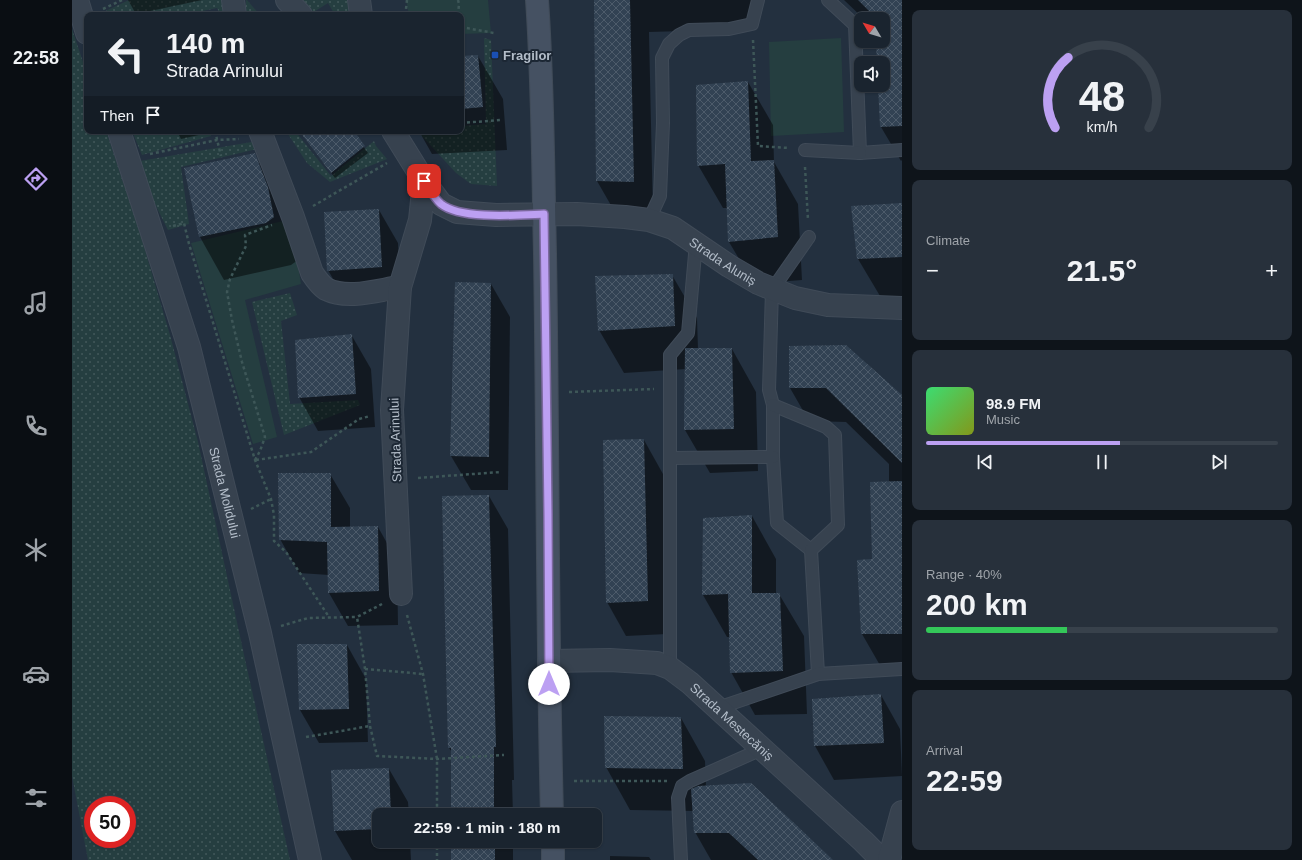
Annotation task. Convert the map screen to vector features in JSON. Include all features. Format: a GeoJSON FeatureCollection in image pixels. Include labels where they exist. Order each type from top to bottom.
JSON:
{"type":"FeatureCollection","features":[{"type":"Feature","properties":{"kind":"main road"},"geometry":{"type":"LineString","coordinates":[[537,0],[541,52],[544,214],[547,392],[548,661],[552,808]]}},
{"type":"Feature","properties":{"kind":"main road"},"geometry":{"type":"LineString","coordinates":[[553,848],[553,860]]}},
{"type":"Feature","properties":{"kind":"street"},"geometry":{"type":"LineString","coordinates":[[77,0],[84,23]]}},
{"type":"Feature","properties":{"kind":"street"},"geometry":{"type":"LineString","coordinates":[[233,0],[235,12]]}},
{"type":"Feature","properties":{"kind":"street"},"geometry":{"type":"LineString","coordinates":[[287,0],[298,12]]}},
{"type":"Feature","properties":{"kind":"street"},"geometry":{"type":"LineString","coordinates":[[359,0],[361,12]]}},
{"type":"Feature","properties":{"kind":"street","name":"Strada Molidului"},"geometry":{"type":"LineString","coordinates":[[120,134],[189,347],[260,633],[310,860]]}},
{"type":"Feature","properties":{"kind":"street"},"geometry":{"type":"LineString","coordinates":[[262,134],[312,273],[317,281],[326,289],[339,293],[358,294],[400,286]]}},
{"type":"Feature","properties":{"kind":"street"},"geometry":{"type":"LineString","coordinates":[[395,134],[424,181],[441,204],[457,212],[496,215],[544,214]]}},
{"type":"Feature","properties":{"kind":"street","name":"Strada Arinului"},"geometry":{"type":"LineString","coordinates":[[401,594],[392,410],[400,286],[420,220],[424,181]]}},
{"type":"Feature","properties":{"kind":"street","name":"Strada Aluniș"},"geometry":{"type":"LineString","coordinates":[[544,214],[609,216],[649,220],[673,228],[729,266],[772,290],[795,298],[828,305],[902,308]]}},
{"type":"Feature","properties":{"kind":"street","name":"Strada Mestecăniș"},"geometry":{"type":"LineString","coordinates":[[548,661],[610,660],[657,663],[670,668],[690,683],[718,708],[882,860]]}},
{"type":"Feature","properties":{"kind":"street"},"geometry":{"type":"LineString","coordinates":[[888,860],[902,812]]}},
{"type":"Feature","properties":{"kind":"lane"},"geometry":{"type":"LineString","coordinates":[[649,220],[660,196],[663,123],[662,58],[669,44],[678,35],[689,30],[729,29],[752,24],[758,0]]}},
{"type":"Feature","properties":{"kind":"lane"},"geometry":{"type":"LineString","coordinates":[[828,0],[855,24],[860,153]]}},
{"type":"Feature","properties":{"kind":"lane"},"geometry":{"type":"LineString","coordinates":[[804,150],[860,153],[902,150]]}},
{"type":"Feature","properties":{"kind":"lane"},"geometry":{"type":"LineString","coordinates":[[809,237],[772,290],[770,390],[773,405],[773,457],[777,523],[811,550],[818,674]]}},
{"type":"Feature","properties":{"kind":"lane"},"geometry":{"type":"LineString","coordinates":[[670,668],[670,355],[688,333],[696,243]]}},
{"type":"Feature","properties":{"kind":"lane"},"geometry":{"type":"LineString","coordinates":[[773,405],[826,427],[835,436],[838,525],[811,550]]}},
{"type":"Feature","properties":{"kind":"lane"},"geometry":{"type":"LineString","coordinates":[[670,458],[773,457]]}},
{"type":"Feature","properties":{"kind":"lane"},"geometry":{"type":"LineString","coordinates":[[718,708],[818,674],[902,669]]}},
{"type":"Feature","properties":{"kind":"lane"},"geometry":{"type":"LineString","coordinates":[[681,860],[678,798],[682,786],[762,749]]}},
{"type":"Feature","properties":{"kind":"path"},"geometry":{"type":"LineString","coordinates":[[97,12],[122,0]]}},
{"type":"Feature","properties":{"kind":"path"},"geometry":{"type":"LineString","coordinates":[[406,12],[407,0]]}},
{"type":"Feature","properties":{"kind":"path"},"geometry":{"type":"LineString","coordinates":[[458,0],[458,12]]}},
{"type":"Feature","properties":{"kind":"path"},"geometry":{"type":"LineString","coordinates":[[752,24],[758,146],[804,150],[809,237]]}},
{"type":"Feature","properties":{"kind":"path"},"geometry":{"type":"LineString","coordinates":[[464,28],[494,33]]}},
{"type":"Feature","properties":{"kind":"path"},"geometry":{"type":"LineString","coordinates":[[464,123],[501,120]]}},
{"type":"Feature","properties":{"kind":"path"},"geometry":{"type":"LineString","coordinates":[[215,134],[221,156]]}},
{"type":"Feature","properties":{"kind":"path"},"geometry":{"type":"LineString","coordinates":[[128,158],[217,140],[262,134]]}},
{"type":"Feature","properties":{"kind":"path"},"geometry":{"type":"LineString","coordinates":[[255,460],[265,437],[242,362],[227,292],[230,279],[246,246],[245,235],[293,217],[407,152]]}},
{"type":"Feature","properties":{"kind":"path"},"geometry":{"type":"LineString","coordinates":[[169,227],[184,223],[189,244],[255,460],[271,499],[274,515],[274,540],[286,552],[329,617]]}},
{"type":"Feature","properties":{"kind":"path"},"geometry":{"type":"LineString","coordinates":[[547,392],[670,389]]}},
{"type":"Feature","properties":{"kind":"path"},"geometry":{"type":"LineString","coordinates":[[255,460],[311,452],[359,419]]}},
{"type":"Feature","properties":{"kind":"path"},"geometry":{"type":"LineString","coordinates":[[425,478],[501,472]]}},
{"type":"Feature","properties":{"kind":"path"},"geometry":{"type":"LineString","coordinates":[[260,633],[308,618],[357,616],[401,594],[424,674],[437,759],[437,808]]}},
{"type":"Feature","properties":{"kind":"path"},"geometry":{"type":"LineString","coordinates":[[357,616],[365,669],[370,726],[377,756],[437,759],[504,755]]}},
{"type":"Feature","properties":{"kind":"path"},"geometry":{"type":"LineString","coordinates":[[365,669],[424,674]]}},
{"type":"Feature","properties":{"kind":"path"},"geometry":{"type":"LineString","coordinates":[[283,741],[370,726]]}},
{"type":"Feature","properties":{"kind":"path"},"geometry":{"type":"LineString","coordinates":[[551,781],[690,781]]}},
{"type":"Feature","properties":{"kind":"path"},"geometry":{"type":"LineString","coordinates":[[437,848],[437,860]]}},
{"type":"Feature","properties":{"kind":"green space"},"geometry":{"type":"Polygon","coordinates":[[[129,0],[229,0],[231,12],[219,12],[217,8],[198,12],[103,12],[129,0]]]}},
{"type":"Feature","properties":{"kind":"green space"},"geometry":{"type":"Polygon","coordinates":[[[246,0],[247,0],[257,12],[246,12],[246,0]]]}},
{"type":"Feature","properties":{"kind":"green space"},"geometry":{"type":"Polygon","coordinates":[[[292,0],[356,0],[352,12],[333,12],[328,3],[314,12],[306,12],[292,0]]]}},
{"type":"Feature","properties":{"kind":"green space"},"geometry":{"type":"Polygon","coordinates":[[[406,0],[488,0],[491,33],[464,34],[464,12],[408,12],[406,0]]]}},
{"type":"Feature","properties":{"kind":"green space"},"geometry":{"type":"Polygon","coordinates":[[[72,29],[84,65],[84,134],[107,134],[140,233],[170,335],[198,442],[290,860],[88,860],[86,848],[136,848],[136,796],[84,796],[84,839],[72,776],[72,29]]]}},
{"type":"Feature","properties":{"kind":"green space"},"geometry":{"type":"Polygon","coordinates":[[[484,38],[491,40],[497,186],[471,184],[456,173],[420,134],[464,134],[464,126],[486,124],[484,38]]]}},
{"type":"Feature","properties":{"kind":"green space"},"geometry":{"type":"Polygon","coordinates":[[[841,38],[844,132],[771,136],[769,42],[841,38]]]}},
{"type":"Feature","properties":{"kind":"green space"},"geometry":{"type":"Polygon","coordinates":[[[133,134],[211,134],[211,136],[142,155],[133,134]]]}},
{"type":"Feature","properties":{"kind":"green space"},"geometry":{"type":"Polygon","coordinates":[[[288,134],[297,134],[331,176],[374,141],[376,146],[387,159],[330,182],[307,163],[288,134]]]}},
{"type":"Feature","properties":{"kind":"green space"},"geometry":{"type":"Polygon","coordinates":[[[258,141],[261,148],[181,167],[189,224],[168,230],[134,162],[258,141]]]}},
{"type":"Feature","properties":{"kind":"green space"},"geometry":{"type":"Polygon","coordinates":[[[291,219],[301,284],[245,300],[277,437],[253,444],[191,243],[291,219]]]}},
{"type":"Feature","properties":{"kind":"green space"},"geometry":{"type":"Polygon","coordinates":[[[290,293],[297,315],[281,321],[290,404],[358,400],[360,405],[284,435],[252,302],[290,293]]]}},
{"type":"Feature","properties":{"kind":"building"},"geometry":{"type":"Polygon","coordinates":[[[594,0],[630,0],[634,182],[596,181],[594,0]]]}},
{"type":"Feature","properties":{"kind":"building"},"geometry":{"type":"Polygon","coordinates":[[[858,0],[902,0],[902,126],[880,127],[878,92],[890,92],[890,56],[877,56],[876,48],[890,48],[890,12],[870,12],[858,0]]]}},
{"type":"Feature","properties":{"kind":"building"},"geometry":{"type":"Polygon","coordinates":[[[478,55],[483,107],[464,109],[464,56],[478,55]]]}},
{"type":"Feature","properties":{"kind":"building"},"geometry":{"type":"Polygon","coordinates":[[[748,81],[751,161],[774,160],[778,237],[728,242],[725,164],[697,166],[696,85],[748,81]]]}},
{"type":"Feature","properties":{"kind":"building"},"geometry":{"type":"Polygon","coordinates":[[[301,134],[356,134],[365,146],[331,173],[301,134]]]}},
{"type":"Feature","properties":{"kind":"building"},"geometry":{"type":"Polygon","coordinates":[[[255,153],[268,187],[274,217],[266,223],[199,237],[184,168],[255,153]]]}},
{"type":"Feature","properties":{"kind":"building"},"geometry":{"type":"Polygon","coordinates":[[[902,203],[902,257],[857,259],[851,206],[902,203]]]}},
{"type":"Feature","properties":{"kind":"building"},"geometry":{"type":"Polygon","coordinates":[[[379,209],[382,267],[327,271],[324,212],[379,209]]]}},
{"type":"Feature","properties":{"kind":"building"},"geometry":{"type":"Polygon","coordinates":[[[673,274],[675,326],[598,331],[595,276],[673,274]]]}},
{"type":"Feature","properties":{"kind":"building"},"geometry":{"type":"Polygon","coordinates":[[[455,282],[491,283],[489,457],[450,456],[455,282]]]}},
{"type":"Feature","properties":{"kind":"building"},"geometry":{"type":"Polygon","coordinates":[[[352,334],[356,394],[298,398],[295,340],[352,334]]]}},
{"type":"Feature","properties":{"kind":"building"},"geometry":{"type":"Polygon","coordinates":[[[846,345],[902,395],[902,463],[826,388],[789,388],[789,346],[846,345]]]}},
{"type":"Feature","properties":{"kind":"building"},"geometry":{"type":"Polygon","coordinates":[[[685,348],[732,348],[734,429],[684,430],[685,348]]]}},
{"type":"Feature","properties":{"kind":"building"},"geometry":{"type":"Polygon","coordinates":[[[644,439],[648,601],[606,603],[603,440],[644,439]]]}},
{"type":"Feature","properties":{"kind":"building"},"geometry":{"type":"Polygon","coordinates":[[[278,473],[331,473],[331,527],[378,526],[379,591],[328,593],[327,542],[279,540],[278,473]]]}},
{"type":"Feature","properties":{"kind":"building"},"geometry":{"type":"Polygon","coordinates":[[[902,481],[902,634],[861,634],[857,560],[872,559],[870,482],[902,481]]]}},
{"type":"Feature","properties":{"kind":"building"},"geometry":{"type":"Polygon","coordinates":[[[489,495],[496,747],[494,747],[494,808],[451,808],[451,748],[448,748],[442,496],[489,495]]]}},
{"type":"Feature","properties":{"kind":"building"},"geometry":{"type":"Polygon","coordinates":[[[752,515],[752,593],[780,593],[783,671],[730,673],[728,594],[702,595],[703,518],[752,515]]]}},
{"type":"Feature","properties":{"kind":"building"},"geometry":{"type":"Polygon","coordinates":[[[297,644],[347,644],[349,709],[299,710],[297,644]]]}},
{"type":"Feature","properties":{"kind":"building"},"geometry":{"type":"Polygon","coordinates":[[[881,694],[884,743],[814,746],[812,699],[881,694]]]}},
{"type":"Feature","properties":{"kind":"building"},"geometry":{"type":"Polygon","coordinates":[[[604,716],[681,717],[683,769],[605,768],[604,716]]]}},
{"type":"Feature","properties":{"kind":"building"},"geometry":{"type":"Polygon","coordinates":[[[389,768],[391,808],[372,808],[372,829],[334,831],[331,770],[389,768]]]}},
{"type":"Feature","properties":{"kind":"building"},"geometry":{"type":"Polygon","coordinates":[[[751,783],[833,860],[758,860],[729,833],[694,833],[691,789],[698,786],[751,783]]]}},
{"type":"Feature","properties":{"kind":"building"},"geometry":{"type":"Polygon","coordinates":[[[451,848],[495,848],[495,860],[451,860],[451,848]]]}},
{"type":"Feature","properties":{"kind":"place","name":"Fragilor"},"geometry":{"type":"Point","coordinates":[495,55]}},
{"type":"Feature","properties":{"kind":"route"},"geometry":{"type":"LineString","coordinates":[[424,181],[441,204],[457,212],[496,215],[544,214],[549,684]]}}]}
